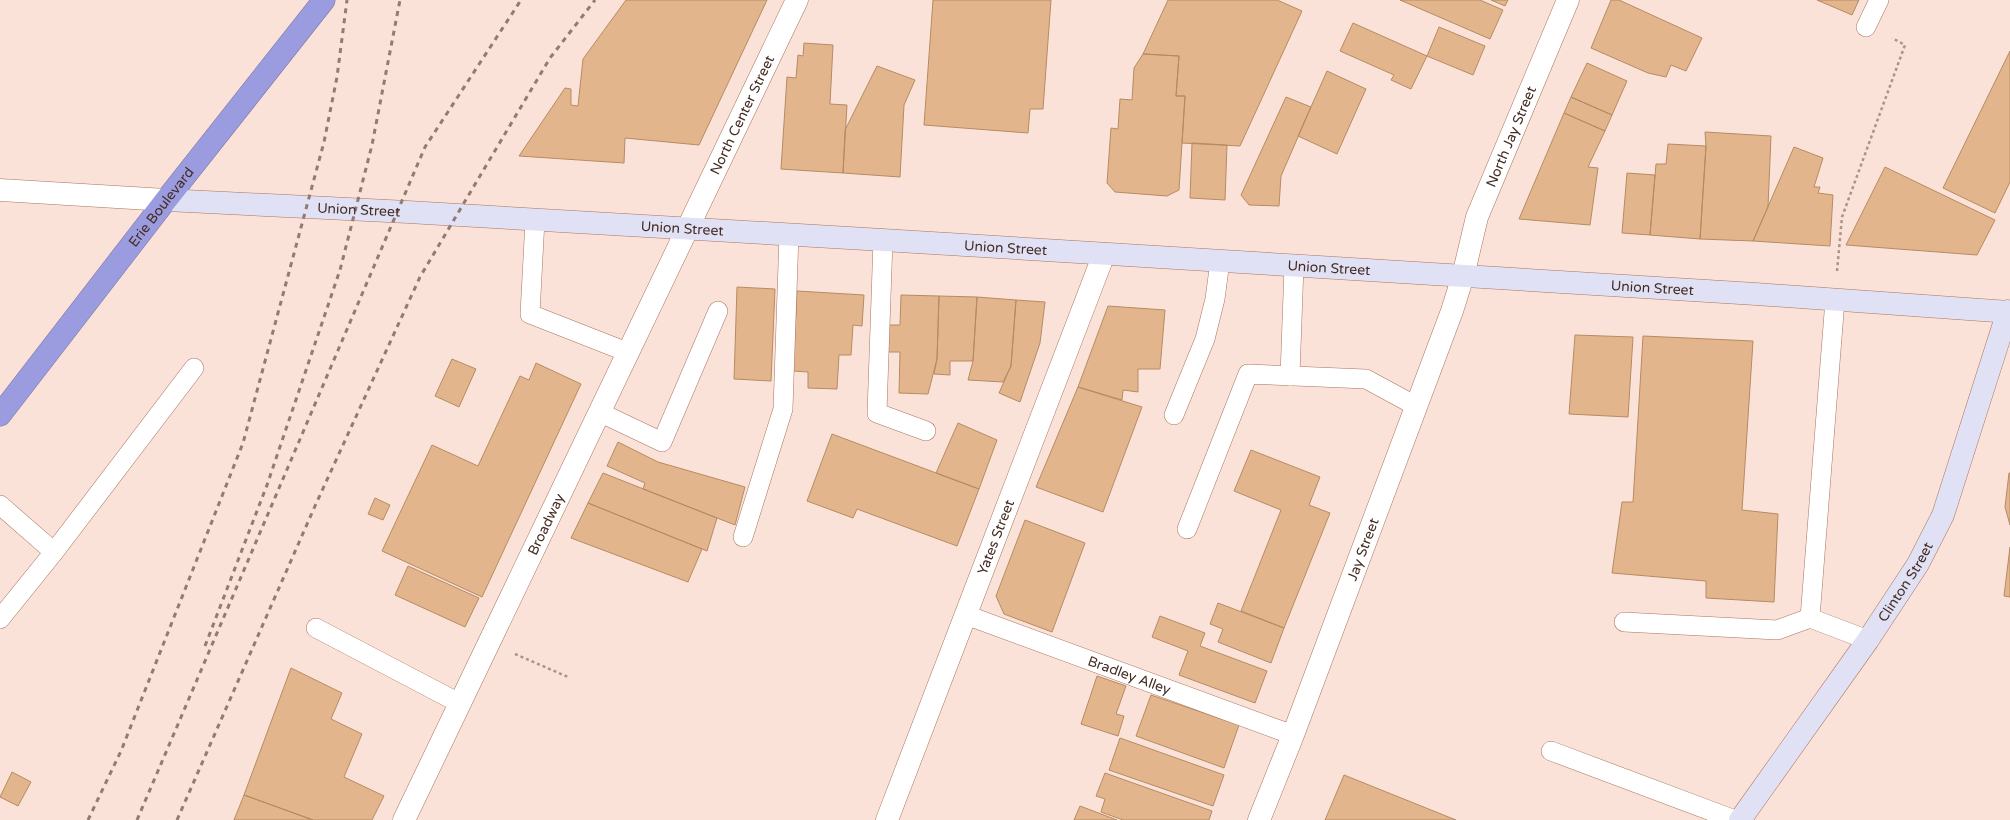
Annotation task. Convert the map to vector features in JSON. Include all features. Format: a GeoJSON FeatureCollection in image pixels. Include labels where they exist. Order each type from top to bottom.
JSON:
{"type":"FeatureCollection","features":[{"type":"Feature","properties":{"kind":"highway","name":"Erie Boulevard"},"geometry":{"type":"LineString","coordinates":[[0,415],[166,200],[324,0]]}},
{"type":"Feature","properties":{"kind":"main road","name":"Union Street"},"geometry":{"type":"LineString","coordinates":[[166,200],[408,212],[789,234],[2009,310]]}},
{"type":"Feature","properties":{"kind":"main road","name":"Clinton Street"},"geometry":{"type":"LineString","coordinates":[[1740,820],[1868,640],[1918,564],[1943,515],[2009,310]]}},
{"type":"Feature","properties":{"kind":"street","name":"North Center Street"},"geometry":{"type":"LineString","coordinates":[[687,229],[797,0]]}},
{"type":"Feature","properties":{"kind":"street","name":"North Jay Street"},"geometry":{"type":"LineString","coordinates":[[1463,276],[1477,217],[1568,0]]}},
{"type":"Feature","properties":{"kind":"street","name":"Union Street"},"geometry":{"type":"LineString","coordinates":[[0,190],[166,200]]}},
{"type":"Feature","properties":{"kind":"street","name":"Broadway"},"geometry":{"type":"LineString","coordinates":[[404,820],[687,229]]}},
{"type":"Feature","properties":{"kind":"street","name":"Yates Street"},"geometry":{"type":"LineString","coordinates":[[887,820],[1104,254]]}},
{"type":"Feature","properties":{"kind":"street","name":"Jay Street"},"geometry":{"type":"LineString","coordinates":[[1259,820],[1293,735],[1463,276]]}},
{"type":"Feature","properties":{"kind":"lane"},"geometry":{"type":"LineString","coordinates":[[1866,27],[1878,0]]}},
{"type":"Feature","properties":{"kind":"lane"},"geometry":{"type":"LineString","coordinates":[[535,220],[530,314],[627,352]]}},
{"type":"Feature","properties":{"kind":"lane"},"geometry":{"type":"LineString","coordinates":[[743,537],[783,409],[789,234]]}},
{"type":"Feature","properties":{"kind":"lane"},"geometry":{"type":"LineString","coordinates":[[883,240],[877,412],[926,431]]}},
{"type":"Feature","properties":{"kind":"lane"},"geometry":{"type":"LineString","coordinates":[[1174,415],[1205,339],[1214,299],[1220,261]]}},
{"type":"Feature","properties":{"kind":"lane"},"geometry":{"type":"LineString","coordinates":[[1290,376],[1294,266]]}},
{"type":"Feature","properties":{"kind":"lane"},"geometry":{"type":"LineString","coordinates":[[1810,618],[1834,300]]}},
{"type":"Feature","properties":{"kind":"lane"},"geometry":{"type":"LineString","coordinates":[[599,412],[662,442],[718,311]]}},
{"type":"Feature","properties":{"kind":"lane"},"geometry":{"type":"LineString","coordinates":[[0,619],[54,552],[194,368]]}},
{"type":"Feature","properties":{"kind":"lane"},"geometry":{"type":"LineString","coordinates":[[1187,529],[1248,374],[1366,379],[1416,406]]}},
{"type":"Feature","properties":{"kind":"lane"},"geometry":{"type":"LineString","coordinates":[[0,505],[54,552]]}},
{"type":"Feature","properties":{"kind":"lane","name":"Bradley Alley"},"geometry":{"type":"LineString","coordinates":[[966,615],[1293,735]]}},
{"type":"Feature","properties":{"kind":"lane"},"geometry":{"type":"LineString","coordinates":[[1624,622],[1777,630],[1810,618],[1868,640]]}},
{"type":"Feature","properties":{"kind":"lane"},"geometry":{"type":"LineString","coordinates":[[316,628],[459,703]]}},
{"type":"Feature","properties":{"kind":"lane"},"geometry":{"type":"LineString","coordinates":[[1551,751],[1735,820]]}},
{"type":"Feature","properties":{"kind":"path"},"geometry":{"type":"LineString","coordinates":[[1834,300],[1842,217],[1905,44],[1866,27]]}},
{"type":"Feature","properties":{"kind":"path"},"geometry":{"type":"LineString","coordinates":[[508,651],[568,677]]}},
{"type":"Feature","properties":{"kind":"building"},"geometry":{"type":"Polygon","coordinates":[[[626,0],[767,0],[699,145],[625,138],[624,163],[519,156],[565,88],[571,89],[571,105],[578,106],[583,59],[626,0]]]}},
{"type":"Feature","properties":{"kind":"building"},"geometry":{"type":"Polygon","coordinates":[[[933,0],[1051,0],[1043,109],[1030,109],[1028,133],[924,125],[933,0]]]}},
{"type":"Feature","properties":{"kind":"building"},"geometry":{"type":"Polygon","coordinates":[[[1168,0],[1277,0],[1302,11],[1240,146],[1182,143],[1185,96],[1176,96],[1179,56],[1143,54],[1168,0]]]}},
{"type":"Feature","properties":{"kind":"building"},"geometry":{"type":"Polygon","coordinates":[[[1400,0],[1480,0],[1503,10],[1490,39],[1400,0]]]}},
{"type":"Feature","properties":{"kind":"building"},"geometry":{"type":"Polygon","coordinates":[[[1491,0],[1508,0],[1505,6],[1491,0]]]}},
{"type":"Feature","properties":{"kind":"building"},"geometry":{"type":"Polygon","coordinates":[[[1611,0],[1619,0],[1702,38],[1686,71],[1671,65],[1666,77],[1648,73],[1591,48],[1611,0]]]}},
{"type":"Feature","properties":{"kind":"building"},"geometry":{"type":"Polygon","coordinates":[[[1817,0],[1859,0],[1852,15],[1817,0]]]}},
{"type":"Feature","properties":{"kind":"building"},"geometry":{"type":"Polygon","coordinates":[[[1353,23],[1427,56],[1411,89],[1391,80],[1394,75],[1340,51],[1353,23]]]}},
{"type":"Feature","properties":{"kind":"building"},"geometry":{"type":"Polygon","coordinates":[[[1439,27],[1485,46],[1473,75],[1427,56],[1439,27]]]}},
{"type":"Feature","properties":{"kind":"building"},"geometry":{"type":"Polygon","coordinates":[[[804,43],[833,45],[830,104],[847,105],[843,173],[781,169],[787,77],[796,78],[798,55],[803,56],[804,43]]]}},
{"type":"Feature","properties":{"kind":"building"},"geometry":{"type":"Polygon","coordinates":[[[2010,51],[2010,182],[1995,213],[1943,188],[2010,51]]]}},
{"type":"Feature","properties":{"kind":"building"},"geometry":{"type":"Polygon","coordinates":[[[1143,54],[1179,56],[1176,96],[1185,96],[1179,190],[1167,196],[1115,192],[1107,183],[1111,128],[1118,129],[1120,99],[1132,100],[1134,68],[1143,54]]]}},
{"type":"Feature","properties":{"kind":"building"},"geometry":{"type":"Polygon","coordinates":[[[1587,63],[1627,81],[1612,115],[1571,97],[1587,63]]]}},
{"type":"Feature","properties":{"kind":"building"},"geometry":{"type":"Polygon","coordinates":[[[877,66],[915,80],[904,105],[900,177],[843,173],[845,130],[877,66]]]}},
{"type":"Feature","properties":{"kind":"building"},"geometry":{"type":"Polygon","coordinates":[[[1327,71],[1366,89],[1337,154],[1298,136],[1327,71]]]}},
{"type":"Feature","properties":{"kind":"building"},"geometry":{"type":"Polygon","coordinates":[[[1286,97],[1311,107],[1281,176],[1279,206],[1249,205],[1241,195],[1286,97]]]}},
{"type":"Feature","properties":{"kind":"building"},"geometry":{"type":"Polygon","coordinates":[[[1571,97],[1612,115],[1605,131],[1564,113],[1571,97]]]}},
{"type":"Feature","properties":{"kind":"building"},"geometry":{"type":"Polygon","coordinates":[[[1564,113],[1605,131],[1588,167],[1598,168],[1590,225],[1519,219],[1564,113]]]}},
{"type":"Feature","properties":{"kind":"building"},"geometry":{"type":"Polygon","coordinates":[[[1705,132],[1771,136],[1768,207],[1753,241],[1700,239],[1706,146],[1705,132]]]}},
{"type":"Feature","properties":{"kind":"building"},"geometry":{"type":"Polygon","coordinates":[[[1192,143],[1227,145],[1225,200],[1190,198],[1192,143]]]}},
{"type":"Feature","properties":{"kind":"building"},"geometry":{"type":"Polygon","coordinates":[[[1668,144],[1706,146],[1700,239],[1650,235],[1656,164],[1666,164],[1668,144]]]}},
{"type":"Feature","properties":{"kind":"building"},"geometry":{"type":"Polygon","coordinates":[[[1794,147],[1823,158],[1814,187],[1820,187],[1818,193],[1833,195],[1830,246],[1753,241],[1794,147]]]}},
{"type":"Feature","properties":{"kind":"building"},"geometry":{"type":"Polygon","coordinates":[[[1885,167],[1995,220],[1977,255],[1846,245],[1885,167]]]}},
{"type":"Feature","properties":{"kind":"building"},"geometry":{"type":"Polygon","coordinates":[[[1627,173],[1655,175],[1650,235],[1622,233],[1627,173]]]}},
{"type":"Feature","properties":{"kind":"building"},"geometry":{"type":"Polygon","coordinates":[[[737,287],[775,289],[771,381],[734,379],[737,287]]]}},
{"type":"Feature","properties":{"kind":"building"},"geometry":{"type":"Polygon","coordinates":[[[797,291],[864,295],[862,326],[853,325],[851,355],[839,355],[837,389],[808,388],[808,372],[793,371],[797,291]]]}},
{"type":"Feature","properties":{"kind":"building"},"geometry":{"type":"Polygon","coordinates":[[[901,295],[939,296],[937,359],[928,394],[899,393],[900,352],[888,352],[889,325],[900,325],[901,295]]]}},
{"type":"Feature","properties":{"kind":"building"},"geometry":{"type":"Polygon","coordinates":[[[939,296],[977,297],[973,361],[950,361],[950,375],[934,374],[937,359],[939,296]]]}},
{"type":"Feature","properties":{"kind":"building"},"geometry":{"type":"Polygon","coordinates":[[[977,297],[1016,300],[1011,366],[1003,382],[968,380],[973,361],[977,297]]]}},
{"type":"Feature","properties":{"kind":"building"},"geometry":{"type":"Polygon","coordinates":[[[1016,300],[1045,302],[1040,343],[1020,402],[999,393],[1011,366],[1016,300]]]}},
{"type":"Feature","properties":{"kind":"building"},"geometry":{"type":"Polygon","coordinates":[[[1108,306],[1165,310],[1160,369],[1138,369],[1138,392],[1123,390],[1122,400],[1078,387],[1108,306]]]}},
{"type":"Feature","properties":{"kind":"building"},"geometry":{"type":"Polygon","coordinates":[[[1575,335],[1633,337],[1628,417],[1569,414],[1575,335]]]}},
{"type":"Feature","properties":{"kind":"building"},"geometry":{"type":"Polygon","coordinates":[[[1643,336],[1753,341],[1742,510],[1778,514],[1774,602],[1706,598],[1706,581],[1612,573],[1622,502],[1633,502],[1643,336]]]}},
{"type":"Feature","properties":{"kind":"building"},"geometry":{"type":"Polygon","coordinates":[[[452,359],[476,369],[459,407],[435,396],[452,359]]]}},
{"type":"Feature","properties":{"kind":"building"},"geometry":{"type":"Polygon","coordinates":[[[536,363],[581,384],[482,597],[382,551],[432,445],[478,466],[520,376],[529,380],[536,363]]]}},
{"type":"Feature","properties":{"kind":"building"},"geometry":{"type":"Polygon","coordinates":[[[1078,387],[1142,407],[1103,512],[1036,487],[1078,387]]]}},
{"type":"Feature","properties":{"kind":"building"},"geometry":{"type":"Polygon","coordinates":[[[958,423],[997,440],[979,489],[936,473],[958,423]]]}},
{"type":"Feature","properties":{"kind":"building"},"geometry":{"type":"Polygon","coordinates":[[[832,434],[979,489],[957,546],[857,509],[853,518],[807,501],[832,434]]]}},
{"type":"Feature","properties":{"kind":"building"},"geometry":{"type":"Polygon","coordinates":[[[618,442],[658,462],[745,487],[735,525],[643,489],[645,483],[607,466],[618,442]]]}},
{"type":"Feature","properties":{"kind":"building"},"geometry":{"type":"Polygon","coordinates":[[[1251,450],[1320,477],[1309,505],[1330,513],[1284,628],[1241,611],[1281,510],[1234,491],[1251,450]]]}},
{"type":"Feature","properties":{"kind":"building"},"geometry":{"type":"Polygon","coordinates":[[[603,473],[717,518],[707,551],[588,503],[603,473]]]}},
{"type":"Feature","properties":{"kind":"building"},"geometry":{"type":"Polygon","coordinates":[[[2010,473],[2010,525],[2005,507],[2010,473]]]}},
{"type":"Feature","properties":{"kind":"building"},"geometry":{"type":"Polygon","coordinates":[[[375,498],[390,505],[383,520],[368,514],[375,498]]]}},
{"type":"Feature","properties":{"kind":"building"},"geometry":{"type":"Polygon","coordinates":[[[588,503],[702,549],[688,582],[571,538],[588,503]]]}},
{"type":"Feature","properties":{"kind":"building"},"geometry":{"type":"Polygon","coordinates":[[[1025,520],[1085,543],[1052,632],[1004,614],[996,596],[1025,520]]]}},
{"type":"Feature","properties":{"kind":"building"},"geometry":{"type":"Polygon","coordinates":[[[2010,547],[2010,597],[2004,596],[2010,547]]]}},
{"type":"Feature","properties":{"kind":"building"},"geometry":{"type":"Polygon","coordinates":[[[408,566],[479,598],[465,627],[395,595],[408,566]]]}},
{"type":"Feature","properties":{"kind":"building"},"geometry":{"type":"Polygon","coordinates":[[[1218,603],[1284,628],[1271,663],[1218,642],[1223,629],[1210,624],[1218,603]]]}},
{"type":"Feature","properties":{"kind":"building"},"geometry":{"type":"Polygon","coordinates":[[[1160,616],[1205,633],[1200,646],[1267,671],[1255,703],[1179,675],[1188,651],[1152,637],[1160,616]]]}},
{"type":"Feature","properties":{"kind":"building"},"geometry":{"type":"Polygon","coordinates":[[[291,668],[342,693],[331,719],[362,734],[344,777],[384,796],[372,820],[313,820],[244,795],[291,668]]]}},
{"type":"Feature","properties":{"kind":"building"},"geometry":{"type":"Polygon","coordinates":[[[1097,676],[1126,686],[1116,714],[1124,716],[1118,736],[1081,724],[1097,676]]]}},
{"type":"Feature","properties":{"kind":"building"},"geometry":{"type":"Polygon","coordinates":[[[1151,695],[1239,725],[1224,768],[1136,736],[1151,695]]]}},
{"type":"Feature","properties":{"kind":"building"},"geometry":{"type":"Polygon","coordinates":[[[1120,738],[1224,775],[1213,806],[1109,770],[1120,738]]]}},
{"type":"Feature","properties":{"kind":"building"},"geometry":{"type":"Polygon","coordinates":[[[12,772],[31,782],[18,806],[0,797],[12,772]]]}},
{"type":"Feature","properties":{"kind":"building"},"geometry":{"type":"Polygon","coordinates":[[[1105,773],[1212,811],[1209,820],[1123,820],[1101,812],[1105,799],[1096,796],[1105,773]]]}},
{"type":"Feature","properties":{"kind":"building"},"geometry":{"type":"Polygon","coordinates":[[[1344,775],[1456,820],[1325,820],[1344,775]]]}},
{"type":"Feature","properties":{"kind":"building"},"geometry":{"type":"Polygon","coordinates":[[[244,795],[313,820],[234,820],[244,795]]]}},
{"type":"Feature","properties":{"kind":"building"},"geometry":{"type":"Polygon","coordinates":[[[1080,806],[1117,820],[1074,820],[1080,806]]]}},
{"type":"Feature","properties":{"kind":"railway"},"geometry":{"type":"LineString","coordinates":[[88,820],[121,751],[243,443],[324,142],[337,77],[347,0]]}},
{"type":"Feature","properties":{"kind":"railway"},"geometry":{"type":"LineString","coordinates":[[205,646],[267,485],[340,270],[372,145],[400,0]]}},
{"type":"Feature","properties":{"kind":"railway"},"geometry":{"type":"LineString","coordinates":[[137,820],[425,147],[521,0]]}},
{"type":"Feature","properties":{"kind":"railway"},"geometry":{"type":"LineString","coordinates":[[177,820],[315,506],[420,277],[550,58],[595,0]]}}]}
